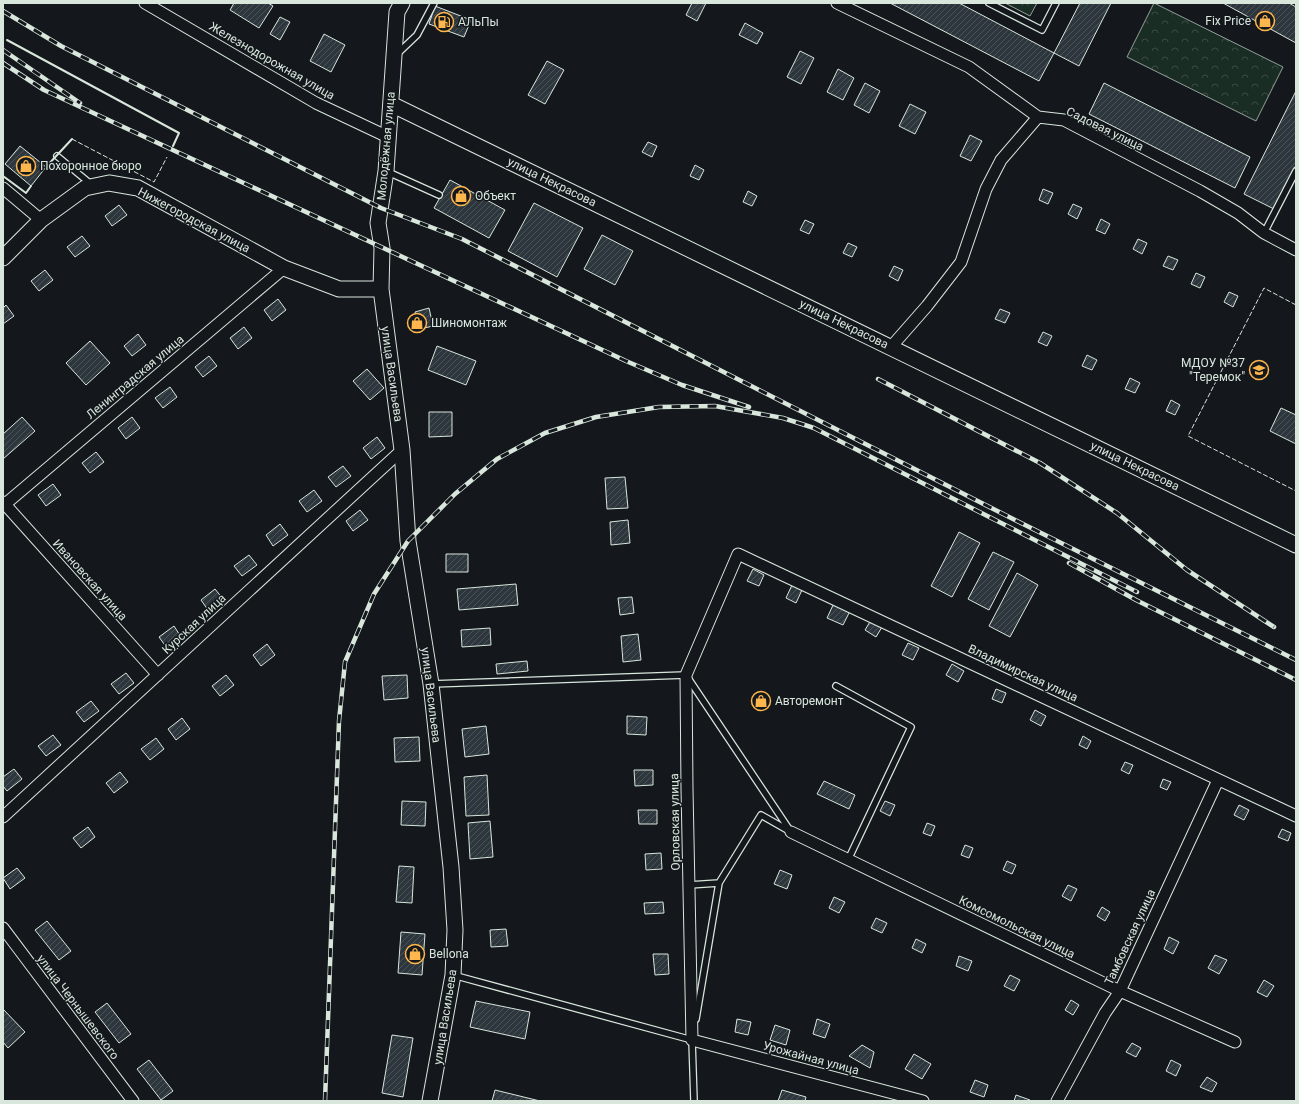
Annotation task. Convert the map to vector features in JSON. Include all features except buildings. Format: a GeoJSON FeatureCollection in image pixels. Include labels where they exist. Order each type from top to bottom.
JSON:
{"type":"FeatureCollection","features":[{"type":"Feature","properties":{"kind":"street","name":"Железнодорожная улица"},"geometry":{"type":"LineString","coordinates":[[145,3],[316,104],[388,137]]}},
{"type":"Feature","properties":{"kind":"street","name":"Молодёжная улица"},"geometry":{"type":"LineString","coordinates":[[381,289],[382,248],[378,223],[386,171],[397,12],[402,3]]}},
{"type":"Feature","properties":{"kind":"street","name":"Садовая улица"},"geometry":{"type":"LineString","coordinates":[[837,3],[969,67],[1038,117],[1064,120],[1200,191],[1238,213],[1264,233],[1296,250]]}},
{"type":"Feature","properties":{"kind":"street","name":"улица Некрасова"},"geometry":{"type":"LineString","coordinates":[[391,104],[1296,545]]}},
{"type":"Feature","properties":{"kind":"street"},"geometry":{"type":"LineString","coordinates":[[891,347],[961,262],[986,189],[1001,160],[1038,117]]}},
{"type":"Feature","properties":{"kind":"street","name":"Нижегородская улица"},"geometry":{"type":"LineString","coordinates":[[3,258],[41,220],[85,188],[109,183],[138,188],[284,268],[339,289],[381,289]]}},
{"type":"Feature","properties":{"kind":"street"},"geometry":{"type":"LineString","coordinates":[[3,188],[41,220]]}},
{"type":"Feature","properties":{"kind":"street","name":"Ленинградская улица"},"geometry":{"type":"LineString","coordinates":[[4,504],[284,268]]}},
{"type":"Feature","properties":{"kind":"street","name":"улица Васильева"},"geometry":{"type":"LineString","coordinates":[[381,289],[402,450],[408,541],[431,684],[451,867],[455,930],[453,975],[430,1101]]}},
{"type":"Feature","properties":{"kind":"street","name":"Курская улица"},"geometry":{"type":"LineString","coordinates":[[3,816],[402,450]]}},
{"type":"Feature","properties":{"kind":"street","name":"Ивановская улица"},"geometry":{"type":"LineString","coordinates":[[4,504],[158,675]]}},
{"type":"Feature","properties":{"kind":"street","name":"Орловская улица"},"geometry":{"type":"LineString","coordinates":[[692,1040],[686,675],[738,554]]}},
{"type":"Feature","properties":{"kind":"street","name":"Владимирская улица"},"geometry":{"type":"LineString","coordinates":[[738,554],[1296,816]]}},
{"type":"Feature","properties":{"kind":"street","name":"Тамбовская улица"},"geometry":{"type":"LineString","coordinates":[[1057,1101],[1105,1013],[1120,991],[1218,780]]}},
{"type":"Feature","properties":{"kind":"street","name":"Комсомольская улица"},"geometry":{"type":"LineString","coordinates":[[791,832],[1120,991],[1235,1042]]}},
{"type":"Feature","properties":{"kind":"street","name":"улица Чернышевского"},"geometry":{"type":"LineString","coordinates":[[3,928],[133,1101]]}},
{"type":"Feature","properties":{"kind":"street","name":"Урожайная улица"},"geometry":{"type":"LineString","coordinates":[[692,1040],[923,1101]]}},
{"type":"Feature","properties":{"kind":"lane"},"geometry":{"type":"LineString","coordinates":[[394,57],[417,35],[434,3]]}},
{"type":"Feature","properties":{"kind":"lane"},"geometry":{"type":"LineString","coordinates":[[989,3],[1042,30],[1056,3]]}},
{"type":"Feature","properties":{"kind":"lane"},"geometry":{"type":"LineString","coordinates":[[57,156],[94,186]]}},
{"type":"Feature","properties":{"kind":"lane"},"geometry":{"type":"LineString","coordinates":[[386,171],[439,195]]}},
{"type":"Feature","properties":{"kind":"lane"},"geometry":{"type":"LineString","coordinates":[[1264,233],[1296,172]]}},
{"type":"Feature","properties":{"kind":"lane"},"geometry":{"type":"LineString","coordinates":[[431,684],[686,675],[791,832]]}},
{"type":"Feature","properties":{"kind":"lane"},"geometry":{"type":"LineString","coordinates":[[836,686],[911,728],[848,860]]}},
{"type":"Feature","properties":{"kind":"lane"},"geometry":{"type":"LineString","coordinates":[[453,975],[692,1040],[719,884],[761,815],[791,832]]}},
{"type":"Feature","properties":{"kind":"lane"},"geometry":{"type":"LineString","coordinates":[[689,885],[719,884]]}},
{"type":"Feature","properties":{"kind":"lane","name":"Орловская улица"},"geometry":{"type":"LineString","coordinates":[[692,1040],[694,1101]]}},
{"type":"Feature","properties":{"kind":"green space"},"geometry":{"type":"Polygon","coordinates":[[[1005,3],[1037,3],[1030,16],[1005,3]]]}},
{"type":"Feature","properties":{"kind":"green space"},"geometry":{"type":"Polygon","coordinates":[[[1154,3],[1283,67],[1256,121],[1127,57],[1154,3]]]}},
{"type":"Feature","properties":{"kind":"railway"},"geometry":{"type":"LineString","coordinates":[[3,11],[61,46],[381,208],[462,239],[1017,521],[1296,660]]}},
{"type":"Feature","properties":{"kind":"railway"},"geometry":{"type":"LineString","coordinates":[[3,50],[80,103]]}},
{"type":"Feature","properties":{"kind":"railway"},"geometry":{"type":"LineString","coordinates":[[3,63],[44,90],[626,361],[682,385],[749,407]]}},
{"type":"Feature","properties":{"kind":"railway"},"geometry":{"type":"LineString","coordinates":[[878,379],[1040,463],[1117,513],[1187,570],[1274,627]]}},
{"type":"Feature","properties":{"kind":"railway"},"geometry":{"type":"LineString","coordinates":[[325,1101],[339,721],[345,662],[374,594],[408,541],[455,494],[497,459],[545,433],[596,417],[659,407],[715,406],[783,418],[814,428],[1137,592]]}},
{"type":"Feature","properties":{"kind":"railway"},"geometry":{"type":"LineString","coordinates":[[1069,563],[1136,600],[1296,680]]}},
{"type":"Feature","properties":{"kind":"fence"},"geometry":{"type":"LineString","coordinates":[[72,139],[154,182],[167,157]]}},
{"type":"Feature","properties":{"kind":"fence"},"geometry":{"type":"LineString","coordinates":[[1296,305],[1264,288],[1188,436],[1296,491]]}},
{"type":"Feature","properties":{"kind":"wall"},"geometry":{"type":"LineString","coordinates":[[7,40],[179,133],[173,146]]}},
{"type":"Feature","properties":{"kind":"wall"},"geometry":{"type":"LineString","coordinates":[[46,167],[72,139]]}},
{"type":"Feature","properties":{"kind":"wall"},"geometry":{"type":"LineString","coordinates":[[3,176],[26,193],[31,186]]}},
{"type":"Feature","properties":{"kind":"place","name":"Fix Price"},"geometry":{"type":"Point","coordinates":[1265,21]}},
{"type":"Feature","properties":{"kind":"place","name":"АЛьПы"},"geometry":{"type":"Point","coordinates":[444,22]}},
{"type":"Feature","properties":{"kind":"place","name":"Похоронное бюро"},"geometry":{"type":"Point","coordinates":[26,166]}},
{"type":"Feature","properties":{"kind":"place","name":"Объект"},"geometry":{"type":"Point","coordinates":[461,196]}},
{"type":"Feature","properties":{"kind":"place","name":"Шиномонтаж"},"geometry":{"type":"Point","coordinates":[417,323]}},
{"type":"Feature","properties":{"kind":"place","name":"МДОУ №37 \"Теремок\""},"geometry":{"type":"Point","coordinates":[1259,370]}},
{"type":"Feature","properties":{"kind":"place","name":"Авторемонт"},"geometry":{"type":"Point","coordinates":[761,701]}},
{"type":"Feature","properties":{"kind":"place","name":"Bellona"},"geometry":{"type":"Point","coordinates":[415,954]}}]}
